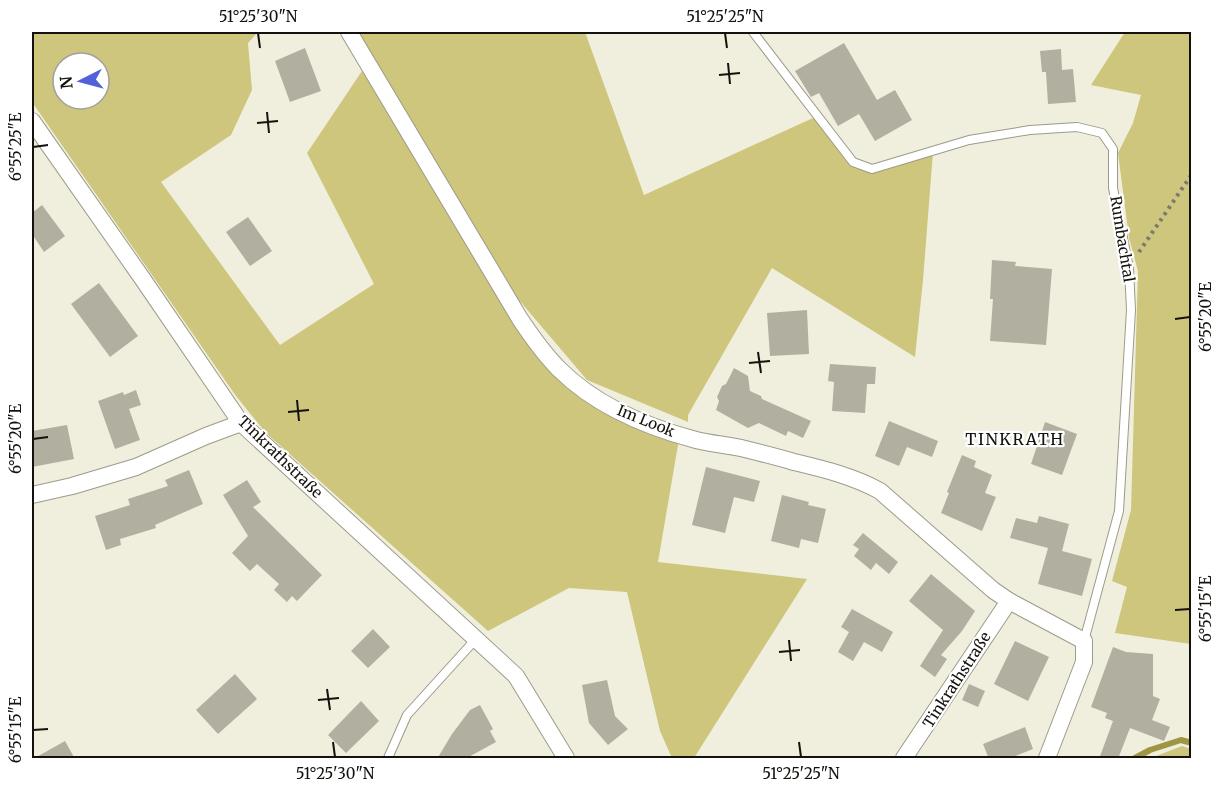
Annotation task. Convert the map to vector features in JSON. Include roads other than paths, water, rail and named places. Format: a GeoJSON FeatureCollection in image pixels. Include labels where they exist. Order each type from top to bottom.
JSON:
{"type":"FeatureCollection","features":[{"type":"Feature","properties":{"kind":"street","name":"Im Look"},"geometry":{"type":"LineString","coordinates":[[349,32],[520,319],[538,345],[561,370],[585,390],[631,418],[697,440],[743,448],[862,481],[880,491],[993,590],[1084,641]]}},
{"type":"Feature","properties":{"kind":"street","name":"Tinkrathstraße"},"geometry":{"type":"LineString","coordinates":[[32,121],[241,423],[516,676],[566,759]]}},
{"type":"Feature","properties":{"kind":"street"},"geometry":{"type":"LineString","coordinates":[[32,495],[136,467],[241,423]]}},
{"type":"Feature","properties":{"kind":"street","name":"Tinkrathstraße"},"geometry":{"type":"LineString","coordinates":[[904,759],[1009,601]]}},
{"type":"Feature","properties":{"kind":"street","name":"Rumbachtal"},"geometry":{"type":"LineString","coordinates":[[1047,759],[1084,662],[1084,641]]}},
{"type":"Feature","properties":{"kind":"lane","name":"Rumbachtal"},"geometry":{"type":"LineString","coordinates":[[753,32],[854,162],[872,169],[969,140],[1030,130],[1077,127],[1102,133],[1113,149],[1113,188],[1128,268],[1131,310],[1119,511],[1084,641]]}},
{"type":"Feature","properties":{"kind":"lane"},"geometry":{"type":"LineString","coordinates":[[388,759],[407,715],[475,640]]}},
{"type":"Feature","properties":{"kind":"waterway"},"geometry":{"type":"LineString","coordinates":[[1135,758],[1150,750],[1181,740],[1192,743]]}},
{"type":"Feature","properties":{"kind":"district","name":"TINKRATH"},"geometry":{"type":"Point","coordinates":[1015,439]}}]}
